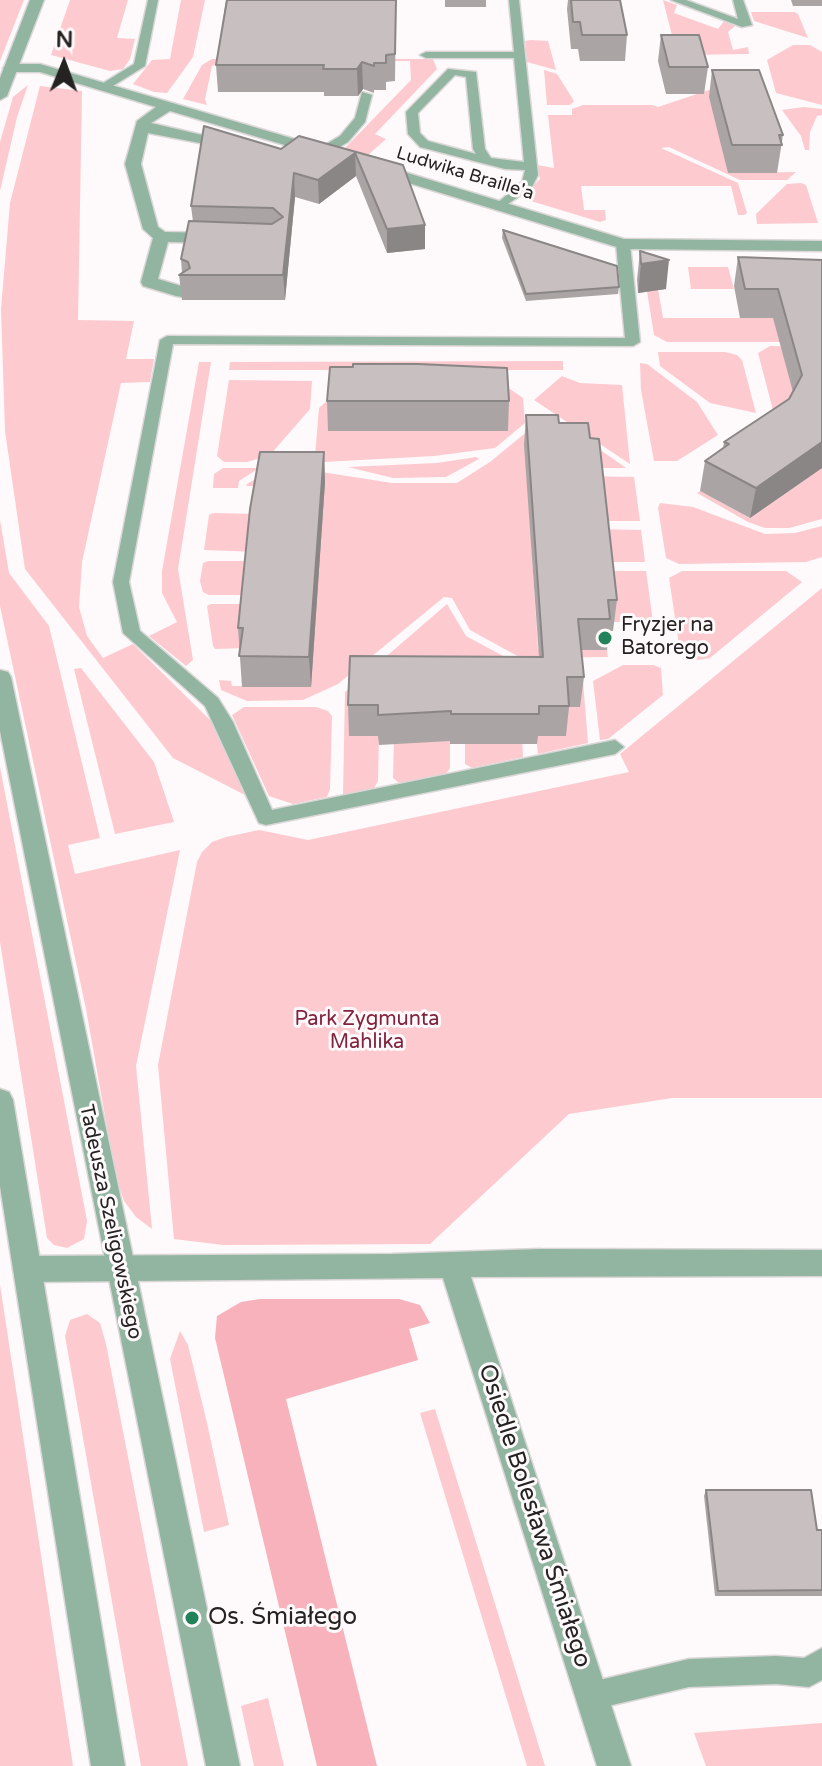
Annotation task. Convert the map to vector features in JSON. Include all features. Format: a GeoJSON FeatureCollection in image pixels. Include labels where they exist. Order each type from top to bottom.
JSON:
{"type":"FeatureCollection","features":[{"type":"Feature","properties":{"kind":"street"},"geometry":{"type":"LineString","coordinates":[[0,96],[37,0]]}},
{"type":"Feature","properties":{"kind":"street"},"geometry":{"type":"LineString","coordinates":[[10,68],[40,68],[329,154]]}},
{"type":"Feature","properties":{"kind":"street"},"geometry":{"type":"LineString","coordinates":[[167,106],[144,121],[133,164],[151,229],[161,237],[232,239]]}},
{"type":"Feature","properties":{"kind":"street"},"geometry":{"type":"LineString","coordinates":[[142,127],[210,141]]}},
{"type":"Feature","properties":{"kind":"street","name":"Ludwika Braille'a"},"geometry":{"type":"LineString","coordinates":[[367,165],[623,244],[822,246]]}},
{"type":"Feature","properties":{"kind":"street"},"geometry":{"type":"LineString","coordinates":[[161,237],[149,282],[182,292]]}},
{"type":"Feature","properties":{"kind":"street","name":"Tadeusza Szeligowskiego"},"geometry":{"type":"LineString","coordinates":[[0,677],[223,1766]]}},
{"type":"Feature","properties":{"kind":"street"},"geometry":{"type":"LineString","coordinates":[[0,1100],[108,1766]]}},
{"type":"Feature","properties":{"kind":"street"},"geometry":{"type":"LineString","coordinates":[[27,1269],[392,1267],[540,1262],[822,1263]]}},
{"type":"Feature","properties":{"kind":"street","name":"Osiedle Bolesława Śmiałego"},"geometry":{"type":"LineString","coordinates":[[453,1266],[614,1766]]}},
{"type":"Feature","properties":{"kind":"lane"},"geometry":{"type":"LineString","coordinates":[[104,87],[139,66],[153,0]]}},
{"type":"Feature","properties":{"kind":"lane"},"geometry":{"type":"LineString","coordinates":[[501,205],[531,180],[514,0]]}},
{"type":"Feature","properties":{"kind":"lane"},"geometry":{"type":"LineString","coordinates":[[676,0],[746,25],[738,0]]}},
{"type":"Feature","properties":{"kind":"lane"},"geometry":{"type":"LineString","coordinates":[[426,55],[520,55]]}},
{"type":"Feature","properties":{"kind":"lane"},"geometry":{"type":"LineString","coordinates":[[486,160],[479,149],[472,74],[452,71],[412,112],[414,134],[424,144],[505,165],[531,166]]}},
{"type":"Feature","properties":{"kind":"lane"},"geometry":{"type":"LineString","coordinates":[[329,154],[361,119],[366,95]]}},
{"type":"Feature","properties":{"kind":"lane"},"geometry":{"type":"LineString","coordinates":[[615,747],[266,818],[224,722],[212,702],[132,633],[121,582],[167,340],[633,342],[623,244]]}},
{"type":"Feature","properties":{"kind":"lane"},"geometry":{"type":"LineString","coordinates":[[591,1696],[689,1673],[776,1670],[809,1673],[822,1662]]}},
{"type":"Feature","properties":{"kind":"green space"},"geometry":{"type":"Polygon","coordinates":[[[0,0],[24,0],[0,61],[0,0]]]}},
{"type":"Feature","properties":{"kind":"green space"},"geometry":{"type":"Polygon","coordinates":[[[70,0],[128,0],[117,38],[135,39],[130,59],[123,69],[110,71],[51,55],[70,0]]]}},
{"type":"Feature","properties":{"kind":"green space"},"geometry":{"type":"Polygon","coordinates":[[[181,0],[205,0],[193,57],[167,93],[133,84],[152,60],[170,59],[181,0]]]}},
{"type":"Feature","properties":{"kind":"green space"},"geometry":{"type":"Polygon","coordinates":[[[663,0],[677,5],[674,13],[718,29],[724,21],[735,26],[728,32],[733,50],[748,47],[749,54],[681,55],[676,51],[663,0]]]}},
{"type":"Feature","properties":{"kind":"green space"},"geometry":{"type":"Polygon","coordinates":[[[751,12],[794,12],[798,14],[808,38],[754,21],[751,12]]]}},
{"type":"Feature","properties":{"kind":"green space"},"geometry":{"type":"Polygon","coordinates":[[[525,41],[548,41],[556,70],[527,62],[525,41]]]}},
{"type":"Feature","properties":{"kind":"green space"},"geometry":{"type":"Polygon","coordinates":[[[793,45],[810,45],[822,52],[822,105],[776,93],[767,60],[793,45]]]}},
{"type":"Feature","properties":{"kind":"green space"},"geometry":{"type":"Polygon","coordinates":[[[212,59],[433,59],[437,69],[375,134],[386,139],[368,155],[345,148],[411,80],[410,61],[224,61],[212,66],[205,99],[207,105],[183,99],[202,65],[212,59]]]}},
{"type":"Feature","properties":{"kind":"green space"},"geometry":{"type":"Polygon","coordinates":[[[544,70],[557,74],[574,101],[570,105],[547,105],[544,70]]]}},
{"type":"Feature","properties":{"kind":"green space"},"geometry":{"type":"Polygon","coordinates":[[[28,85],[17,117],[0,191],[0,142],[13,97],[28,85]]]}},
{"type":"Feature","properties":{"kind":"green space"},"geometry":{"type":"Polygon","coordinates":[[[40,86],[82,91],[78,320],[134,321],[126,359],[154,359],[150,382],[121,383],[82,562],[79,607],[87,636],[103,658],[133,644],[212,722],[245,795],[173,758],[25,569],[5,431],[1,309],[10,203],[40,86]]]}},
{"type":"Feature","properties":{"kind":"green space"},"geometry":{"type":"Polygon","coordinates":[[[715,88],[728,173],[796,172],[787,180],[740,180],[669,147],[661,148],[738,183],[747,213],[744,215],[738,215],[731,186],[581,186],[584,210],[605,210],[606,220],[600,222],[521,198],[540,179],[537,165],[554,168],[548,115],[572,115],[572,109],[583,105],[658,107],[715,88]]]}},
{"type":"Feature","properties":{"kind":"green space"},"geometry":{"type":"Polygon","coordinates":[[[804,107],[822,109],[822,115],[817,116],[810,132],[809,150],[805,150],[801,136],[782,110],[804,107]]]}},
{"type":"Feature","properties":{"kind":"green space"},"geometry":{"type":"Polygon","coordinates":[[[787,184],[806,185],[818,223],[757,224],[756,214],[787,184]]]}},
{"type":"Feature","properties":{"kind":"green space"},"geometry":{"type":"Polygon","coordinates":[[[688,267],[728,267],[734,289],[691,289],[688,267]]]}},
{"type":"Feature","properties":{"kind":"green space"},"geometry":{"type":"Polygon","coordinates":[[[646,285],[658,289],[663,318],[822,318],[808,342],[667,342],[654,335],[646,285]]]}},
{"type":"Feature","properties":{"kind":"green space"},"geometry":{"type":"Polygon","coordinates":[[[770,346],[822,347],[800,418],[774,414],[758,353],[770,346]]]}},
{"type":"Feature","properties":{"kind":"green space"},"geometry":{"type":"Polygon","coordinates":[[[658,352],[725,352],[737,355],[742,360],[756,413],[710,403],[660,366],[658,352]]]}},
{"type":"Feature","properties":{"kind":"green space"},"geometry":{"type":"Polygon","coordinates":[[[563,361],[563,370],[229,370],[230,362],[563,361]]]}},
{"type":"Feature","properties":{"kind":"green space"},"geometry":{"type":"Polygon","coordinates":[[[199,362],[211,362],[178,569],[193,660],[186,666],[149,636],[177,622],[162,593],[162,571],[199,362]]]}},
{"type":"Feature","properties":{"kind":"green space"},"geometry":{"type":"Polygon","coordinates":[[[640,363],[647,364],[697,402],[718,435],[677,461],[654,461],[641,390],[640,363]]]}},
{"type":"Feature","properties":{"kind":"green space"},"geometry":{"type":"Polygon","coordinates":[[[562,376],[580,383],[622,385],[630,464],[534,400],[562,376]]]}},
{"type":"Feature","properties":{"kind":"green space"},"geometry":{"type":"Polygon","coordinates":[[[229,380],[312,381],[310,409],[270,455],[247,462],[224,462],[217,456],[229,380]]]}},
{"type":"Feature","properties":{"kind":"green space"},"geometry":{"type":"Polygon","coordinates":[[[481,387],[510,389],[523,398],[525,423],[495,448],[434,456],[324,462],[315,456],[319,408],[331,397],[481,387]]]}},
{"type":"Feature","properties":{"kind":"green space"},"geometry":{"type":"Polygon","coordinates":[[[529,430],[575,432],[626,468],[587,468],[525,446],[538,649],[607,650],[608,657],[521,658],[470,630],[452,598],[444,597],[338,684],[303,700],[247,701],[221,690],[219,680],[231,681],[232,686],[311,687],[255,482],[254,486],[247,484],[267,472],[302,469],[392,483],[457,483],[490,462],[529,430]]]}},
{"type":"Feature","properties":{"kind":"green space"},"geometry":{"type":"Polygon","coordinates":[[[479,459],[446,477],[393,478],[348,467],[437,463],[479,459]]]}},
{"type":"Feature","properties":{"kind":"green space"},"geometry":{"type":"Polygon","coordinates":[[[223,468],[259,468],[239,481],[238,488],[213,488],[214,474],[223,468]]]}},
{"type":"Feature","properties":{"kind":"green space"},"geometry":{"type":"Polygon","coordinates":[[[822,468],[822,519],[789,528],[765,528],[748,522],[697,493],[700,491],[750,518],[822,468]]]}},
{"type":"Feature","properties":{"kind":"green space"},"geometry":{"type":"Polygon","coordinates":[[[584,476],[634,477],[640,521],[588,521],[584,476]]]}},
{"type":"Feature","properties":{"kind":"green space"},"geometry":{"type":"Polygon","coordinates":[[[660,503],[693,507],[765,534],[795,533],[822,526],[822,557],[806,562],[679,564],[666,558],[658,508],[660,503]]]}},
{"type":"Feature","properties":{"kind":"green space"},"geometry":{"type":"Polygon","coordinates":[[[259,514],[260,552],[204,550],[209,515],[259,514]]]}},
{"type":"Feature","properties":{"kind":"green space"},"geometry":{"type":"Polygon","coordinates":[[[0,520],[9,573],[49,626],[100,838],[68,845],[75,874],[180,850],[136,1066],[152,1229],[136,1217],[124,1201],[116,1178],[86,1009],[0,606],[0,520]]]}},
{"type":"Feature","properties":{"kind":"green space"},"geometry":{"type":"Polygon","coordinates":[[[594,529],[641,530],[645,562],[597,562],[594,529]]]}},
{"type":"Feature","properties":{"kind":"green space"},"geometry":{"type":"Polygon","coordinates":[[[255,561],[251,595],[209,595],[203,592],[200,581],[203,563],[255,561]]]}},
{"type":"Feature","properties":{"kind":"green space"},"geometry":{"type":"Polygon","coordinates":[[[594,571],[646,571],[653,622],[599,622],[594,571]]]}},
{"type":"Feature","properties":{"kind":"green space"},"geometry":{"type":"Polygon","coordinates":[[[682,571],[786,571],[802,582],[710,658],[698,660],[685,657],[680,651],[669,578],[682,571]]]}},
{"type":"Feature","properties":{"kind":"green space","name":"Park Zygmunta Mahlika"},"geometry":{"type":"Polygon","coordinates":[[[822,588],[822,1098],[672,1098],[569,1114],[430,1244],[223,1245],[174,1239],[158,1065],[197,862],[202,852],[212,842],[259,830],[308,840],[629,772],[620,754],[822,588]]]}},
{"type":"Feature","properties":{"kind":"green space"},"geometry":{"type":"Polygon","coordinates":[[[255,604],[246,648],[215,649],[207,606],[255,604]]]}},
{"type":"Feature","properties":{"kind":"green space"},"geometry":{"type":"Polygon","coordinates":[[[447,604],[466,636],[518,664],[582,669],[588,743],[538,754],[536,736],[578,688],[349,735],[379,735],[378,781],[374,788],[343,795],[345,692],[447,604]]]}},
{"type":"Feature","properties":{"kind":"green space"},"geometry":{"type":"Polygon","coordinates":[[[623,665],[661,668],[663,695],[608,739],[600,740],[593,681],[623,665]]]}},
{"type":"Feature","properties":{"kind":"green space"},"geometry":{"type":"Polygon","coordinates":[[[81,668],[154,762],[174,822],[115,834],[74,669],[81,668]]]}},
{"type":"Feature","properties":{"kind":"green space"},"geometry":{"type":"Polygon","coordinates":[[[244,707],[316,707],[328,711],[332,716],[330,789],[327,797],[293,804],[269,796],[232,715],[244,707]]]}},
{"type":"Feature","properties":{"kind":"green space"},"geometry":{"type":"Polygon","coordinates":[[[394,736],[450,736],[450,768],[446,774],[399,783],[393,778],[394,736]]]}},
{"type":"Feature","properties":{"kind":"green space"},"geometry":{"type":"Polygon","coordinates":[[[465,736],[522,736],[523,757],[472,768],[465,764],[465,736]]]}},
{"type":"Feature","properties":{"kind":"green space"},"geometry":{"type":"Polygon","coordinates":[[[0,767],[87,1221],[84,1239],[67,1248],[54,1245],[47,1238],[0,942],[0,767]]]}},
{"type":"Feature","properties":{"kind":"green space"},"geometry":{"type":"Polygon","coordinates":[[[0,1285],[16,1390],[73,1766],[0,1766],[0,1285]]]}},
{"type":"Feature","properties":{"kind":"green space"},"geometry":{"type":"Polygon","coordinates":[[[87,1314],[100,1323],[106,1344],[188,1766],[141,1766],[65,1336],[70,1320],[87,1314]]]}},
{"type":"Feature","properties":{"kind":"green space"},"geometry":{"type":"Polygon","coordinates":[[[180,1331],[188,1345],[229,1525],[204,1532],[170,1359],[180,1331]]]}},
{"type":"Feature","properties":{"kind":"green space"},"geometry":{"type":"Polygon","coordinates":[[[435,1409],[545,1766],[527,1766],[420,1413],[435,1409]]]}},
{"type":"Feature","properties":{"kind":"green space"},"geometry":{"type":"Polygon","coordinates":[[[268,1698],[284,1766],[254,1766],[241,1706],[268,1698]]]}},
{"type":"Feature","properties":{"kind":"green space"},"geometry":{"type":"Polygon","coordinates":[[[822,1723],[822,1766],[706,1766],[694,1733],[822,1723]]]}},
{"type":"Feature","properties":{"kind":"shaded area"},"geometry":{"type":"Polygon","coordinates":[[[260,1299],[399,1299],[420,1305],[430,1323],[409,1329],[418,1360],[286,1399],[377,1766],[317,1766],[215,1338],[217,1316],[241,1302],[260,1299]]]}},
{"type":"Feature","properties":{"kind":"building"},"geometry":{"type":"Polygon","coordinates":[[[227,0],[396,0],[395,54],[386,55],[386,63],[374,63],[374,66],[362,62],[357,69],[323,69],[324,65],[216,65],[227,0]]]}},
{"type":"Feature","properties":{"kind":"building"},"geometry":{"type":"Polygon","coordinates":[[[571,0],[620,0],[627,35],[582,35],[580,22],[573,22],[571,0]]]}},
{"type":"Feature","properties":{"kind":"building"},"geometry":{"type":"Polygon","coordinates":[[[661,35],[699,35],[708,67],[669,67],[661,35]]]}},
{"type":"Feature","properties":{"kind":"building"},"geometry":{"type":"Polygon","coordinates":[[[712,70],[759,70],[783,135],[779,135],[782,145],[732,145],[712,70]]]}},
{"type":"Feature","properties":{"kind":"building"},"geometry":{"type":"Polygon","coordinates":[[[204,126],[281,149],[299,136],[403,165],[425,225],[387,229],[355,153],[318,180],[294,173],[283,275],[179,275],[190,268],[188,262],[181,259],[189,221],[272,224],[283,217],[273,208],[191,206],[204,126]]]}},
{"type":"Feature","properties":{"kind":"building"},"geometry":{"type":"Polygon","coordinates":[[[503,230],[617,266],[619,287],[526,294],[503,230]]]}},
{"type":"Feature","properties":{"kind":"building"},"geometry":{"type":"Polygon","coordinates":[[[640,251],[669,260],[641,264],[640,251]]]}},
{"type":"Feature","properties":{"kind":"building"},"geometry":{"type":"Polygon","coordinates":[[[738,257],[822,260],[822,442],[756,488],[705,461],[729,444],[724,442],[789,399],[802,375],[778,289],[745,289],[738,257]]]}},
{"type":"Feature","properties":{"kind":"building"},"geometry":{"type":"Polygon","coordinates":[[[353,364],[507,368],[509,401],[327,401],[330,367],[353,367],[353,364]]]}},
{"type":"Feature","properties":{"kind":"building"},"geometry":{"type":"Polygon","coordinates":[[[526,415],[558,415],[559,423],[588,423],[590,438],[599,439],[617,600],[608,600],[610,619],[578,619],[584,677],[567,677],[569,706],[539,706],[539,714],[451,714],[451,711],[378,715],[378,705],[348,705],[350,656],[543,657],[526,415]]]}},
{"type":"Feature","properties":{"kind":"building"},"geometry":{"type":"Polygon","coordinates":[[[260,452],[324,452],[309,657],[239,656],[243,628],[238,628],[250,509],[260,452]]]}},
{"type":"Feature","properties":{"kind":"building"},"geometry":{"type":"Polygon","coordinates":[[[706,1490],[811,1490],[817,1530],[822,1530],[822,1590],[718,1591],[706,1490]]]}},
{"type":"Feature","properties":{"kind":"place","name":"Fryzjer na Batorego"},"geometry":{"type":"Point","coordinates":[605,638]}},
{"type":"Feature","properties":{"kind":"place","name":"Os. Śmiałego"},"geometry":{"type":"Point","coordinates":[192,1618]}}]}
